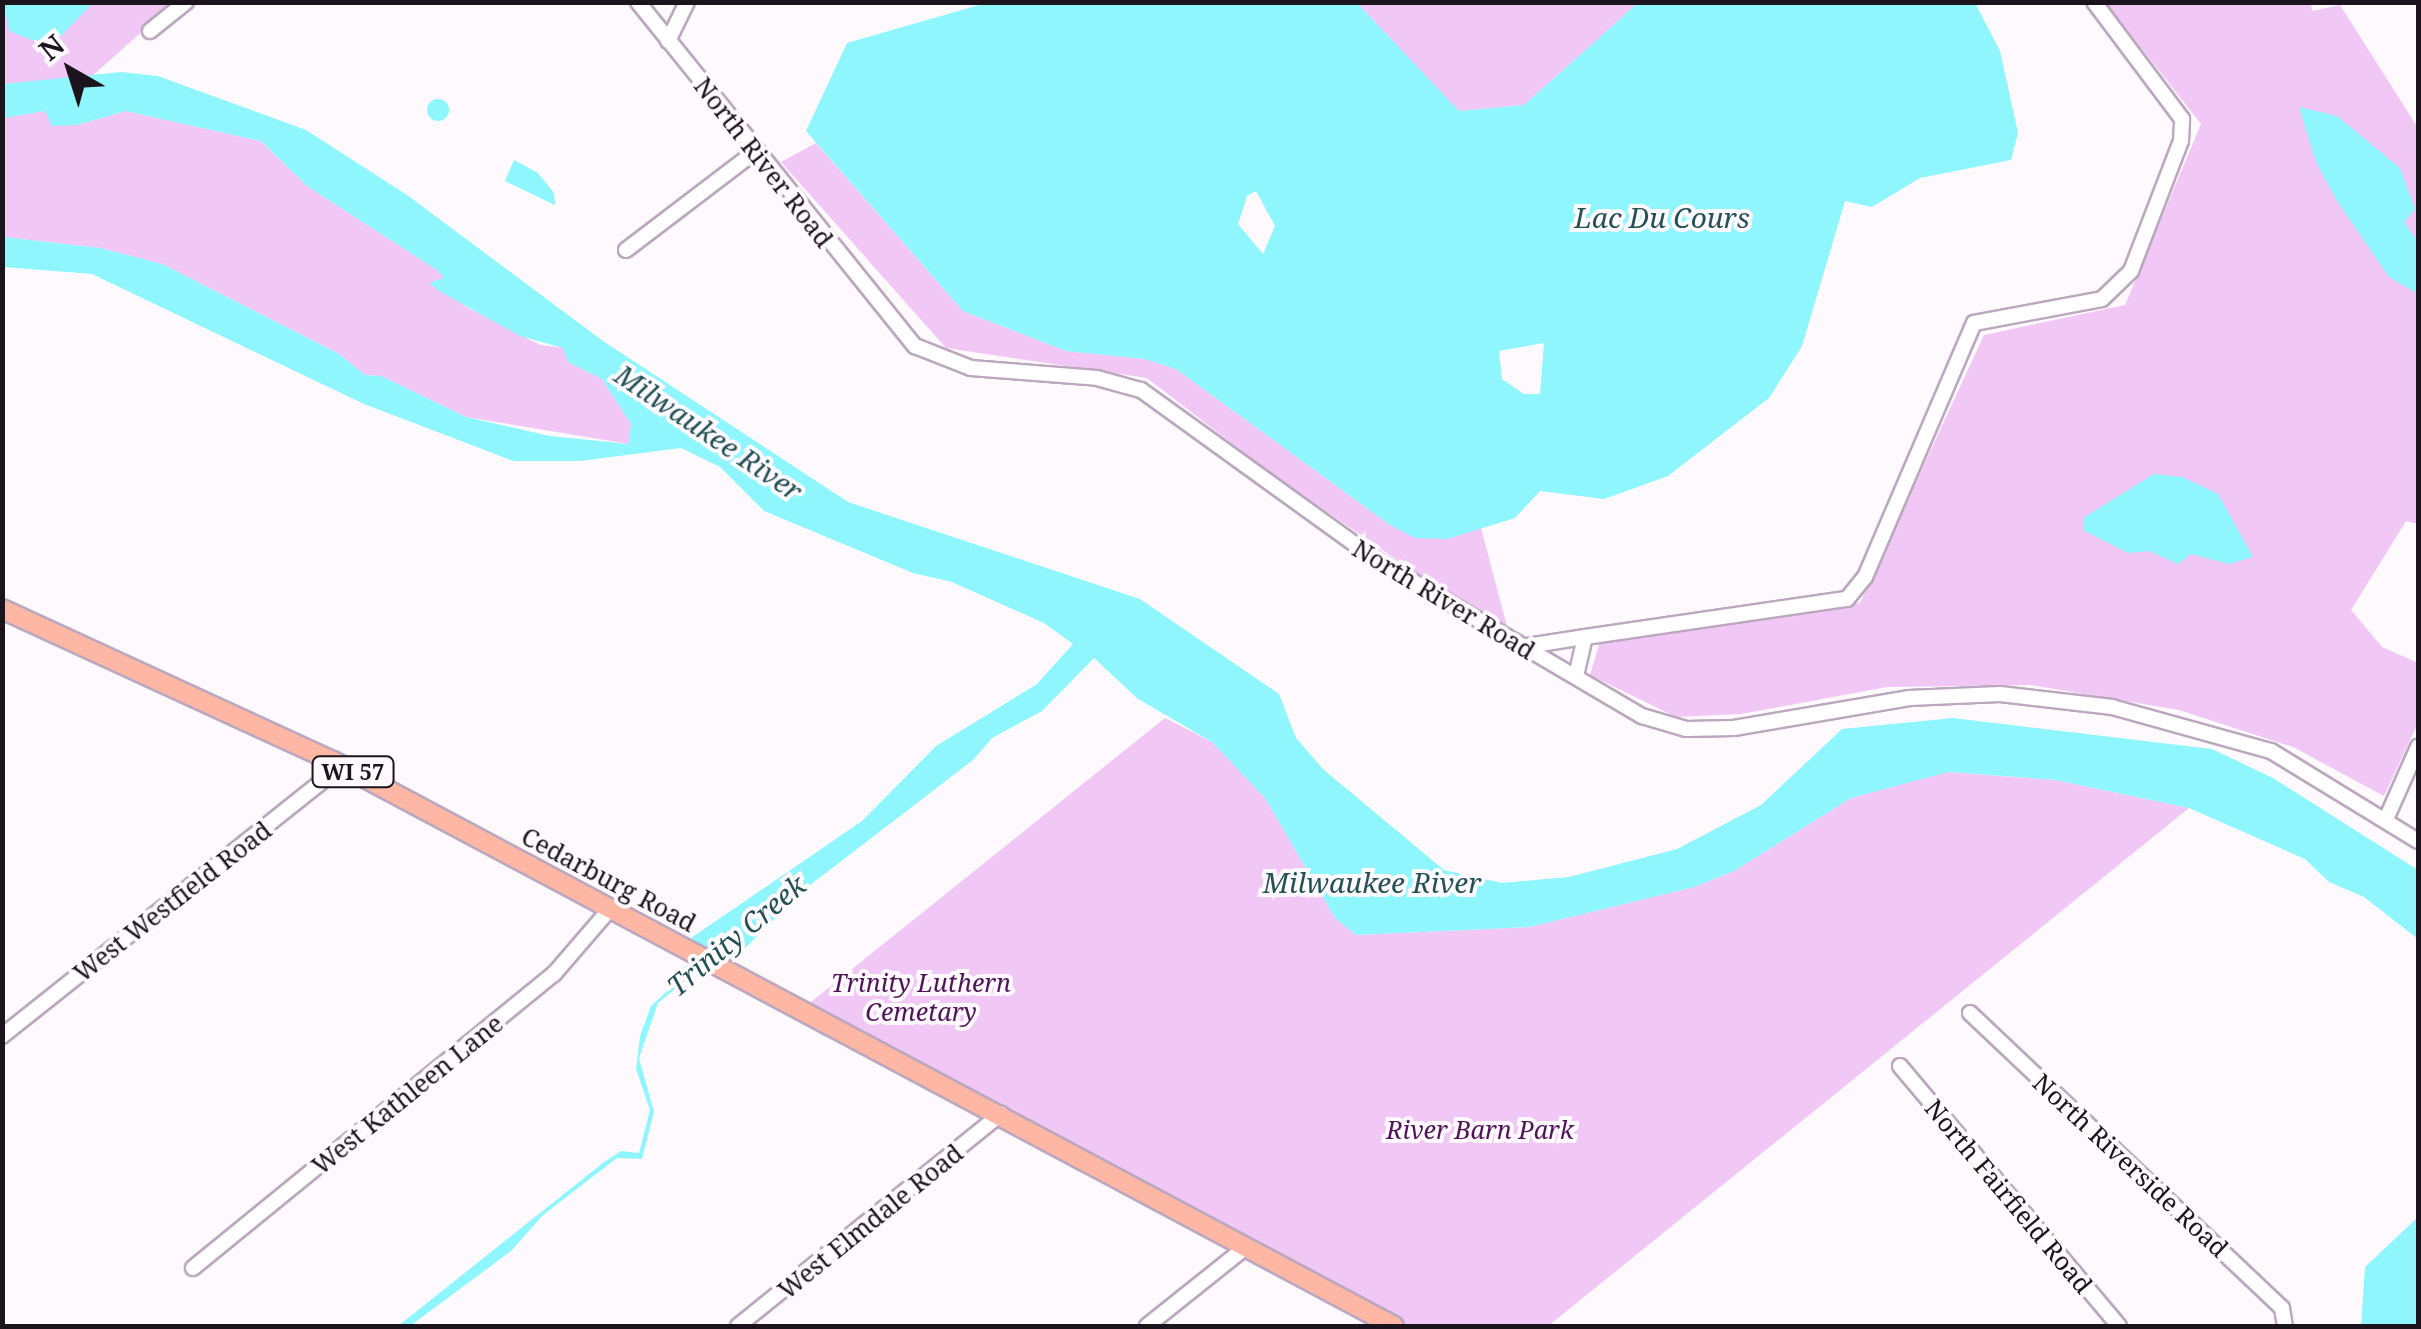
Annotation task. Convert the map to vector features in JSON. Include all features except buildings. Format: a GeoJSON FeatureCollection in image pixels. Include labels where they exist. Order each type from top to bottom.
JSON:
{"type":"FeatureCollection","features":[{"type":"Feature","properties":{"kind":"main road","name":"Cedarburg Road"},"geometry":{"type":"LineString","coordinates":[[2,609],[342,766],[1394,1326]]}},
{"type":"Feature","properties":{"kind":"street"},"geometry":{"type":"LineString","coordinates":[[150,31],[186,2]]}},
{"type":"Feature","properties":{"kind":"street","name":"North River Road"},"geometry":{"type":"LineString","coordinates":[[638,2],[915,346],[972,368],[1098,378],[1141,390],[1362,550],[1642,716],[1686,729],[1734,728],[1909,698],[2000,694],[2112,707],[2272,751],[2387,817],[2418,841]]}},
{"type":"Feature","properties":{"kind":"street"},"geometry":{"type":"LineString","coordinates":[[668,40],[686,2]]}},
{"type":"Feature","properties":{"kind":"street"},"geometry":{"type":"LineString","coordinates":[[1521,646],[1848,599],[1865,577],[1974,323],[2102,299],[2131,270],[2169,177],[2182,120],[2094,2]]}},
{"type":"Feature","properties":{"kind":"street"},"geometry":{"type":"LineString","coordinates":[[626,250],[756,150]]}},
{"type":"Feature","properties":{"kind":"street"},"geometry":{"type":"LineString","coordinates":[[1576,676],[1584,637]]}},
{"type":"Feature","properties":{"kind":"street"},"geometry":{"type":"LineString","coordinates":[[2387,817],[2418,748]]}},
{"type":"Feature","properties":{"kind":"street","name":"West Westfield Road"},"geometry":{"type":"LineString","coordinates":[[2,1036],[342,766]]}},
{"type":"Feature","properties":{"kind":"street","name":"West Kathleen Lane"},"geometry":{"type":"LineString","coordinates":[[193,1268],[554,974],[610,908]]}},
{"type":"Feature","properties":{"kind":"street","name":"North Riverside Road"},"geometry":{"type":"LineString","coordinates":[[1970,1013],[2272,1298],[2286,1324]]}},
{"type":"Feature","properties":{"kind":"street","name":"North Fairfield Road"},"geometry":{"type":"LineString","coordinates":[[1900,1066],[2119,1326]]}},
{"type":"Feature","properties":{"kind":"street","name":"West Elmdale Road"},"geometry":{"type":"LineString","coordinates":[[738,1326],[1002,1114]]}},
{"type":"Feature","properties":{"kind":"street"},"geometry":{"type":"LineString","coordinates":[[1147,1326],[1246,1247]]}},
{"type":"Feature","properties":{"kind":"green space"},"geometry":{"type":"Polygon","coordinates":[[[2311,2],[2312,11],[2340,5],[2418,128],[2418,524],[2406,521],[2351,610],[2382,647],[2418,663],[2418,723],[2384,796],[2293,747],[2179,710],[2031,685],[1887,687],[1741,714],[1676,717],[1590,675],[1600,641],[1860,603],[1984,335],[2125,305],[2201,124],[2106,3],[2311,2]]]}},
{"type":"Feature","properties":{"kind":"green space"},"geometry":{"type":"Polygon","coordinates":[[[2,3],[174,3],[91,77],[3,84],[2,3]]]}},
{"type":"Feature","properties":{"kind":"green space"},"geometry":{"type":"Polygon","coordinates":[[[1357,3],[1638,3],[1524,105],[1458,111],[1357,3]]]}},
{"type":"Feature","properties":{"kind":"green space"},"geometry":{"type":"Polygon","coordinates":[[[46,111],[77,125],[126,111],[261,141],[307,186],[437,270],[445,278],[434,281],[465,306],[540,345],[564,348],[568,362],[602,379],[631,424],[629,444],[466,417],[381,376],[365,375],[339,354],[162,264],[100,248],[3,237],[2,118],[46,111]]]}},
{"type":"Feature","properties":{"kind":"green space"},"geometry":{"type":"Polygon","coordinates":[[[816,143],[963,311],[1066,351],[1146,359],[1176,369],[1390,525],[1447,539],[1481,528],[1510,638],[1265,469],[1147,378],[946,348],[781,162],[816,143]]]}},
{"type":"Feature","properties":{"kind":"green space","name":"River Barn Park"},"geometry":{"type":"Polygon","coordinates":[[[1165,718],[1212,742],[1265,798],[1335,918],[1356,935],[1529,927],[1694,887],[1734,871],[1851,798],[1947,772],[2056,780],[2189,808],[1548,1326],[1394,1326],[801,1010],[1165,718]]]}},
{"type":"Feature","properties":{"kind":"water"},"geometry":{"type":"Polygon","coordinates":[[[4,2],[93,3],[50,47],[9,31],[4,2]]]}},
{"type":"Feature","properties":{"kind":"water","name":"Lac Du Cours"},"geometry":{"type":"Polygon","coordinates":[[[986,3],[1357,3],[1459,111],[1524,105],[1638,3],[1975,3],[2000,51],[2018,133],[2011,160],[1920,178],[1872,207],[1845,201],[1802,346],[1769,398],[1668,476],[1604,499],[1540,491],[1515,518],[1447,539],[1415,538],[1390,525],[1176,369],[1145,359],[1066,351],[963,311],[806,131],[847,43],[986,3]],[[1256,191],[1247,196],[1238,224],[1263,254],[1275,226],[1256,191]],[[1544,343],[1499,351],[1502,379],[1524,394],[1540,394],[1544,343]]]}},
{"type":"Feature","properties":{"kind":"water","name":"Milwaukee River"},"geometry":{"type":"Polygon","coordinates":[[[121,72],[158,76],[306,130],[407,195],[603,341],[848,502],[1140,599],[1279,694],[1296,738],[1324,770],[1444,870],[1502,883],[1569,877],[1677,849],[1761,805],[1842,729],[1953,718],[2212,749],[2273,778],[2418,870],[2418,939],[2364,897],[2329,882],[2305,859],[2189,808],[2056,780],[1948,772],[1851,798],[1734,871],[1694,887],[1529,927],[1356,935],[1335,918],[1265,798],[1212,742],[1138,699],[1094,658],[1042,711],[992,738],[973,760],[805,889],[730,963],[717,955],[658,1003],[639,1058],[654,1112],[642,1159],[617,1158],[543,1215],[511,1251],[410,1326],[398,1326],[604,1162],[621,1151],[639,1153],[650,1110],[636,1069],[640,1036],[651,1006],[681,978],[681,969],[709,951],[691,938],[862,821],[936,746],[1037,684],[1073,644],[1044,623],[952,582],[913,573],[764,511],[720,467],[681,448],[580,461],[513,461],[364,404],[92,274],[3,267],[3,237],[100,248],[162,264],[339,354],[365,375],[381,376],[466,417],[550,436],[629,444],[631,424],[602,379],[568,362],[563,348],[520,336],[441,292],[429,283],[444,278],[437,270],[307,186],[261,141],[126,111],[77,125],[52,126],[45,111],[3,118],[3,84],[121,72]]]}},
{"type":"Feature","properties":{"kind":"water"},"geometry":{"type":"Polygon","coordinates":[[[438,99],[446,102],[446,118],[438,121],[430,118],[427,110],[430,102],[438,99]]]}},
{"type":"Feature","properties":{"kind":"water"},"geometry":{"type":"Polygon","coordinates":[[[2299,107],[2337,116],[2400,168],[2415,209],[2404,222],[2418,242],[2418,294],[2389,277],[2337,201],[2316,162],[2299,107]]]}},
{"type":"Feature","properties":{"kind":"water"},"geometry":{"type":"Polygon","coordinates":[[[514,160],[538,173],[554,193],[555,205],[505,181],[514,160]]]}},
{"type":"Feature","properties":{"kind":"water"},"geometry":{"type":"Polygon","coordinates":[[[2154,474],[2182,477],[2218,494],[2253,557],[2229,564],[2191,554],[2178,564],[2149,551],[2128,553],[2083,530],[2083,518],[2154,474]]]}},
{"type":"Feature","properties":{"kind":"water"},"geometry":{"type":"Polygon","coordinates":[[[2418,1217],[2418,1326],[2361,1326],[2365,1267],[2418,1217]]]}},
{"type":"Feature","properties":{"kind":"water label","name":"Trinity Creek"},"geometry":{"type":"Point","coordinates":[736,935]}},
{"type":"Feature","properties":{"kind":"park label","name":"Trinity Luthern Cemetary"},"geometry":{"type":"Point","coordinates":[921,998]}}]}
